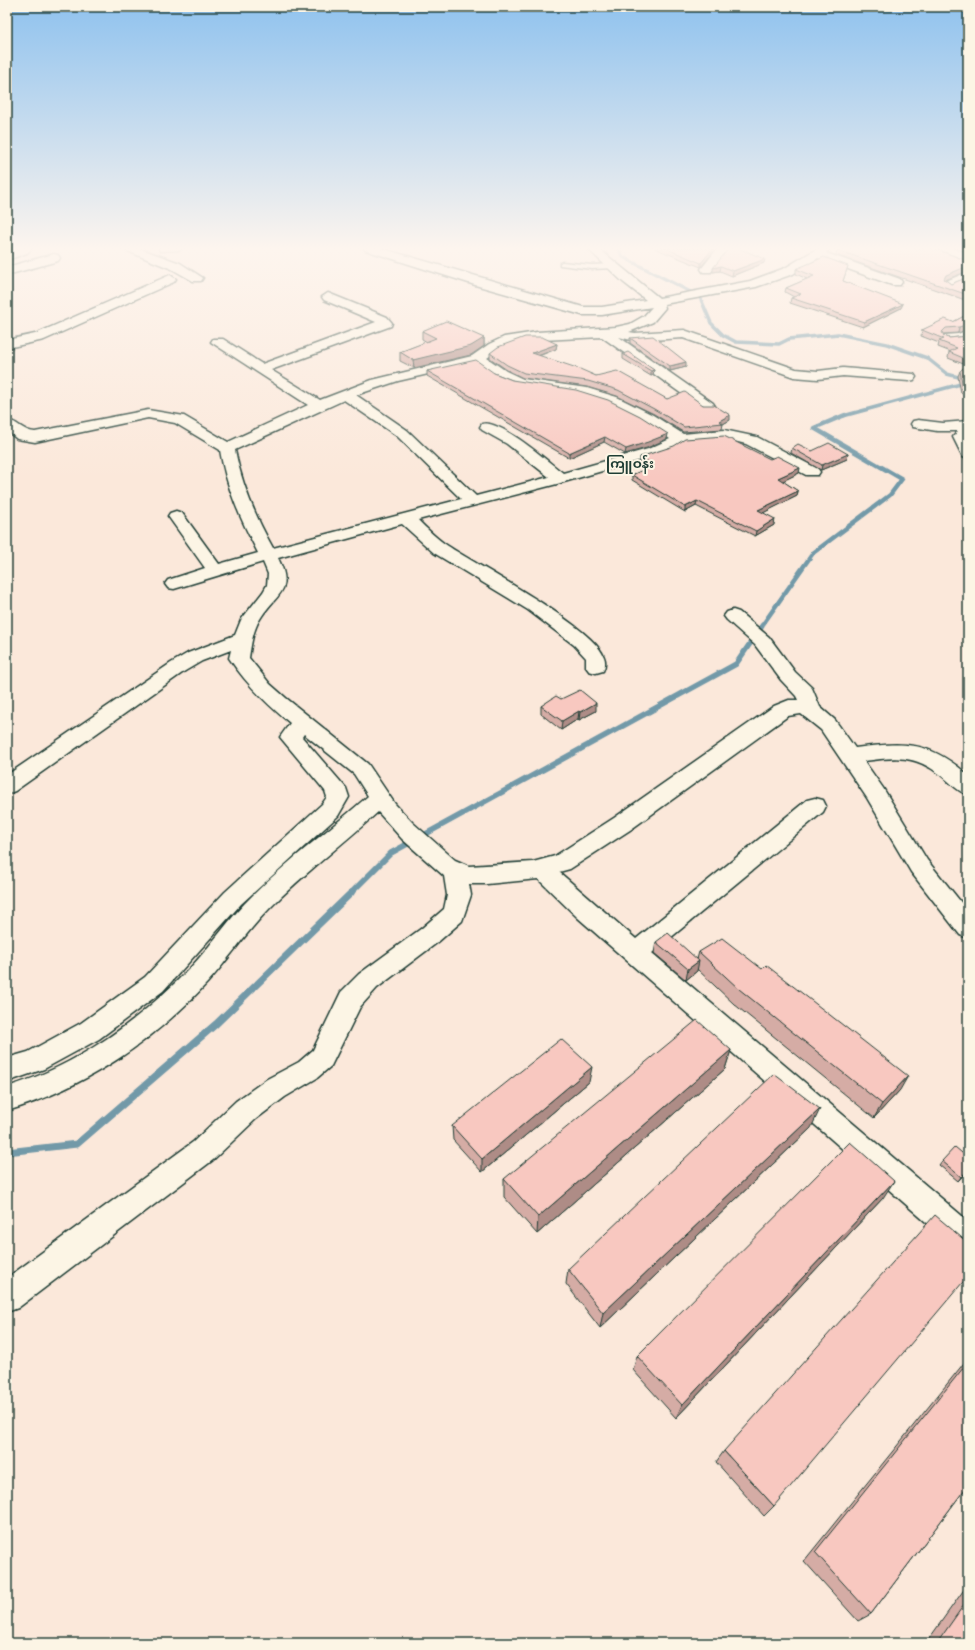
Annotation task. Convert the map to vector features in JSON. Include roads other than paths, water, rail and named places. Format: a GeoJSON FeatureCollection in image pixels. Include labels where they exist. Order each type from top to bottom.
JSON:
{"type":"FeatureCollection","features":[{"type":"Feature","properties":{"kind":"street"},"geometry":{"type":"LineString","coordinates":[[7,344],[38,337],[65,325]]}},
{"type":"Feature","properties":{"kind":"street"},"geometry":{"type":"LineString","coordinates":[[260,369],[381,325]]}},
{"type":"Feature","properties":{"kind":"street"},"geometry":{"type":"LineString","coordinates":[[610,332],[629,325]]}},
{"type":"Feature","properties":{"kind":"street"},"geometry":{"type":"LineString","coordinates":[[610,332],[708,406]]}},
{"type":"Feature","properties":{"kind":"street"},"geometry":{"type":"LineString","coordinates":[[227,448],[345,394],[372,385],[460,361],[478,358],[496,345],[522,337],[610,332],[636,337],[684,334],[794,373],[805,375],[834,372],[909,377]]}},
{"type":"Feature","properties":{"kind":"street"},"geometry":{"type":"LineString","coordinates":[[949,338],[960,338],[968,334]]}},
{"type":"Feature","properties":{"kind":"street"},"geometry":{"type":"LineString","coordinates":[[218,342],[320,406]]}},
{"type":"Feature","properties":{"kind":"street"},"geometry":{"type":"LineString","coordinates":[[478,358],[510,379],[524,383],[587,392],[607,399],[631,410],[680,439]]}},
{"type":"Feature","properties":{"kind":"street"},"geometry":{"type":"LineString","coordinates":[[345,394],[402,434],[473,502]]}},
{"type":"Feature","properties":{"kind":"street"},"geometry":{"type":"LineString","coordinates":[[7,424],[22,436],[35,437],[148,414],[179,419],[227,448],[235,481],[266,555],[273,564],[277,579],[272,593],[251,619],[242,639],[239,658],[248,673],[303,722],[335,746],[361,769],[372,784],[379,798],[399,822],[428,849],[455,871],[469,875],[548,875],[562,863],[622,824],[781,711],[795,706],[811,710]]}},
{"type":"Feature","properties":{"kind":"street"},"geometry":{"type":"LineString","coordinates":[[918,424],[947,428],[968,426]]}},
{"type":"Feature","properties":{"kind":"street"},"geometry":{"type":"LineString","coordinates":[[968,426],[961,437],[968,454]]}},
{"type":"Feature","properties":{"kind":"street"},"geometry":{"type":"LineString","coordinates":[[487,427],[512,441],[560,478]]}},
{"type":"Feature","properties":{"kind":"street"},"geometry":{"type":"LineString","coordinates":[[174,584],[266,555],[406,520],[656,451],[672,445],[680,439],[718,435],[737,437],[761,444],[812,472]]}},
{"type":"Feature","properties":{"kind":"street"},"geometry":{"type":"LineString","coordinates":[[176,516],[215,570]]}},
{"type":"Feature","properties":{"kind":"street"},"geometry":{"type":"LineString","coordinates":[[406,520],[440,549],[534,606],[581,641],[595,657],[596,667]]}},
{"type":"Feature","properties":{"kind":"street"},"geometry":{"type":"LineString","coordinates":[[733,616],[756,636],[788,676],[805,694],[811,710],[828,726],[875,793],[919,866],[968,928]]}},
{"type":"Feature","properties":{"kind":"street"},"geometry":{"type":"LineString","coordinates":[[7,786],[195,657],[242,639]]}},
{"type":"Feature","properties":{"kind":"street"},"geometry":{"type":"LineString","coordinates":[[7,1070],[36,1061],[90,1031],[154,984],[233,898],[330,810],[338,797],[335,788],[290,737],[303,722]]}},
{"type":"Feature","properties":{"kind":"street"},"geometry":{"type":"LineString","coordinates":[[849,756],[908,751],[930,758],[952,772],[968,787]]}},
{"type":"Feature","properties":{"kind":"street"},"geometry":{"type":"LineString","coordinates":[[7,1099],[28,1094],[59,1080],[125,1040],[172,1002],[200,974],[224,943],[266,898],[379,798]]}},
{"type":"Feature","properties":{"kind":"street"},"geometry":{"type":"LineString","coordinates":[[636,953],[815,806]]}},
{"type":"Feature","properties":{"kind":"street"},"geometry":{"type":"LineString","coordinates":[[7,1297],[203,1151],[252,1106],[276,1088],[308,1070],[322,1058],[340,1025],[350,1000],[368,982],[430,935],[454,914],[459,895],[455,871]]}},
{"type":"Feature","properties":{"kind":"street"},"geometry":{"type":"LineString","coordinates":[[548,875],[585,910],[968,1240]]}},
{"type":"Feature","properties":{"kind":"waterway"},"geometry":{"type":"LineString","coordinates":[[713,325],[723,335],[736,342],[779,344],[789,339],[838,334],[887,344],[927,358],[947,374],[966,379]]}},
{"type":"Feature","properties":{"kind":"waterway"},"geometry":{"type":"LineString","coordinates":[[843,416],[968,382]]}},
{"type":"Feature","properties":{"kind":"waterway"},"geometry":{"type":"LineString","coordinates":[[761,627],[813,553],[890,495],[902,479],[814,428],[845,415]]}},
{"type":"Feature","properties":{"kind":"waterway"},"geometry":{"type":"LineString","coordinates":[[351,893],[391,853],[736,664],[762,626]]}},
{"type":"Feature","properties":{"kind":"waterway"},"geometry":{"type":"LineString","coordinates":[[7,1152],[77,1144],[216,1024],[351,893]]}},
{"type":"Feature","properties":{"kind":"district","name":"ကြူဝန်း"},"geometry":{"type":"Point","coordinates":[630,463]}}]}
